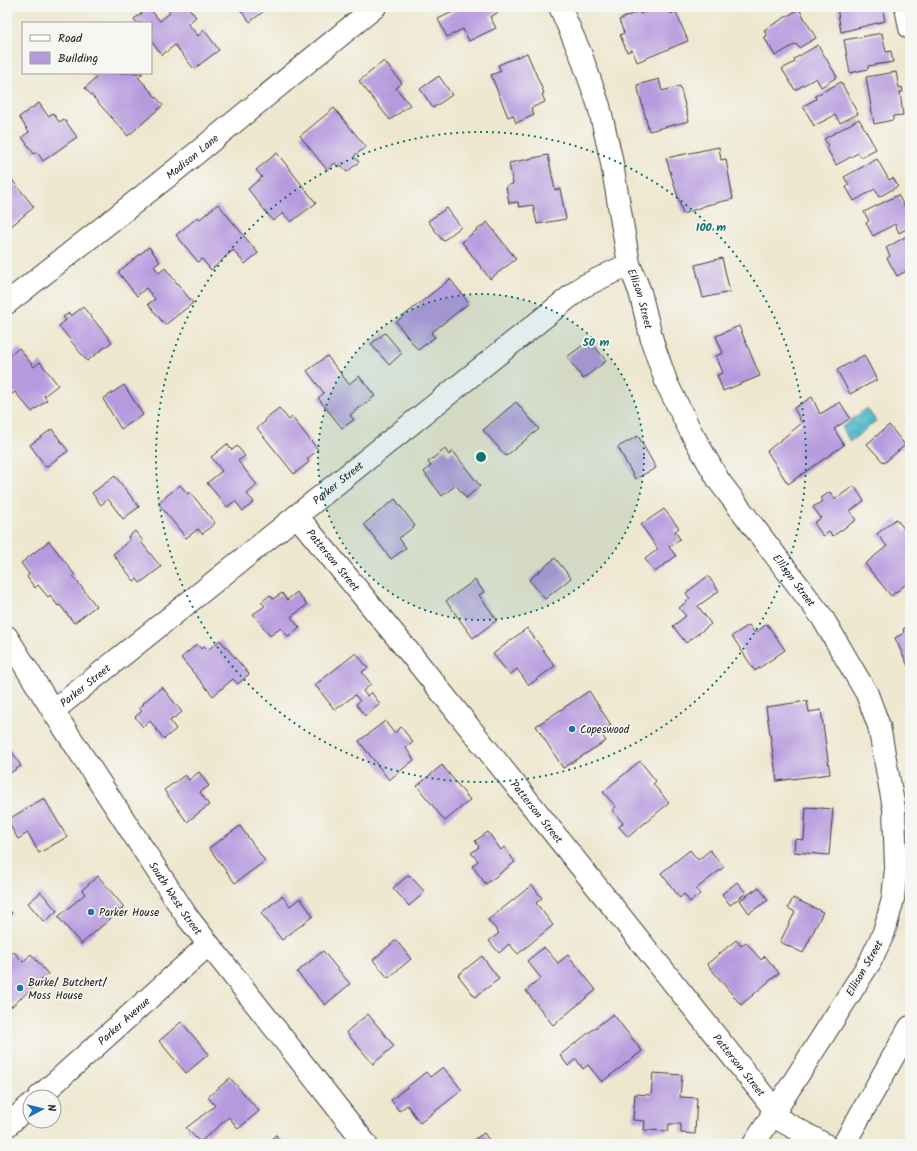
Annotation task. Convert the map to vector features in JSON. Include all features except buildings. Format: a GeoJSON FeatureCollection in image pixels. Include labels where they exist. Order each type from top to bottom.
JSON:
{"type":"FeatureCollection","features":[{"type":"Feature","properties":{"kind":"street","name":"Madison Lane"},"geometry":{"type":"LineString","coordinates":[[7,302],[177,169],[376,7]]}},
{"type":"Feature","properties":{"kind":"street","name":"Ellison Street"},"geometry":{"type":"LineString","coordinates":[[560,7],[582,55],[599,106],[611,158],[629,264],[640,292],[655,351],[667,384],[691,432],[719,481],[764,544],[822,618],[850,664],[867,694],[879,726],[886,759],[894,808],[896,868],[893,900],[884,932],[870,962],[754,1144]]}},
{"type":"Feature","properties":{"kind":"street"},"geometry":{"type":"LineString","coordinates":[[906,7],[910,28]]}},
{"type":"Feature","properties":{"kind":"street","name":"Parker Street"},"geometry":{"type":"LineString","coordinates":[[53,711],[582,287],[629,264]]}},
{"type":"Feature","properties":{"kind":"street","name":"Patterson Street"},"geometry":{"type":"LineString","coordinates":[[297,516],[418,663],[773,1113]]}},
{"type":"Feature","properties":{"kind":"street","name":"South West Street"},"geometry":{"type":"LineString","coordinates":[[7,637],[53,711],[188,918],[366,1144]]}},
{"type":"Feature","properties":{"kind":"street","name":"Parker Avenue"},"geometry":{"type":"LineString","coordinates":[[48,1089],[208,945]]}},
{"type":"Feature","properties":{"kind":"street"},"geometry":{"type":"LineString","coordinates":[[844,1144],[910,1027]]}},
{"type":"Feature","properties":{"kind":"street"},"geometry":{"type":"LineString","coordinates":[[7,1126],[22,1112]]}},
{"type":"Feature","properties":{"kind":"street"},"geometry":{"type":"LineString","coordinates":[[773,1113],[824,1144]]}},
{"type":"Feature","properties":{"kind":"water"},"geometry":{"type":"Polygon","coordinates":[[[867,408],[876,421],[850,442],[842,427],[867,408]]]}},
{"type":"Feature","properties":{"kind":"place","name":"Copeswood"},"geometry":{"type":"Point","coordinates":[572,729]}},
{"type":"Feature","properties":{"kind":"place","name":"Parker House"},"geometry":{"type":"Point","coordinates":[91,912]}},
{"type":"Feature","properties":{"kind":"place","name":"Burke/ Butchert/ Moss House"},"geometry":{"type":"Point","coordinates":[20,988]}}]}
